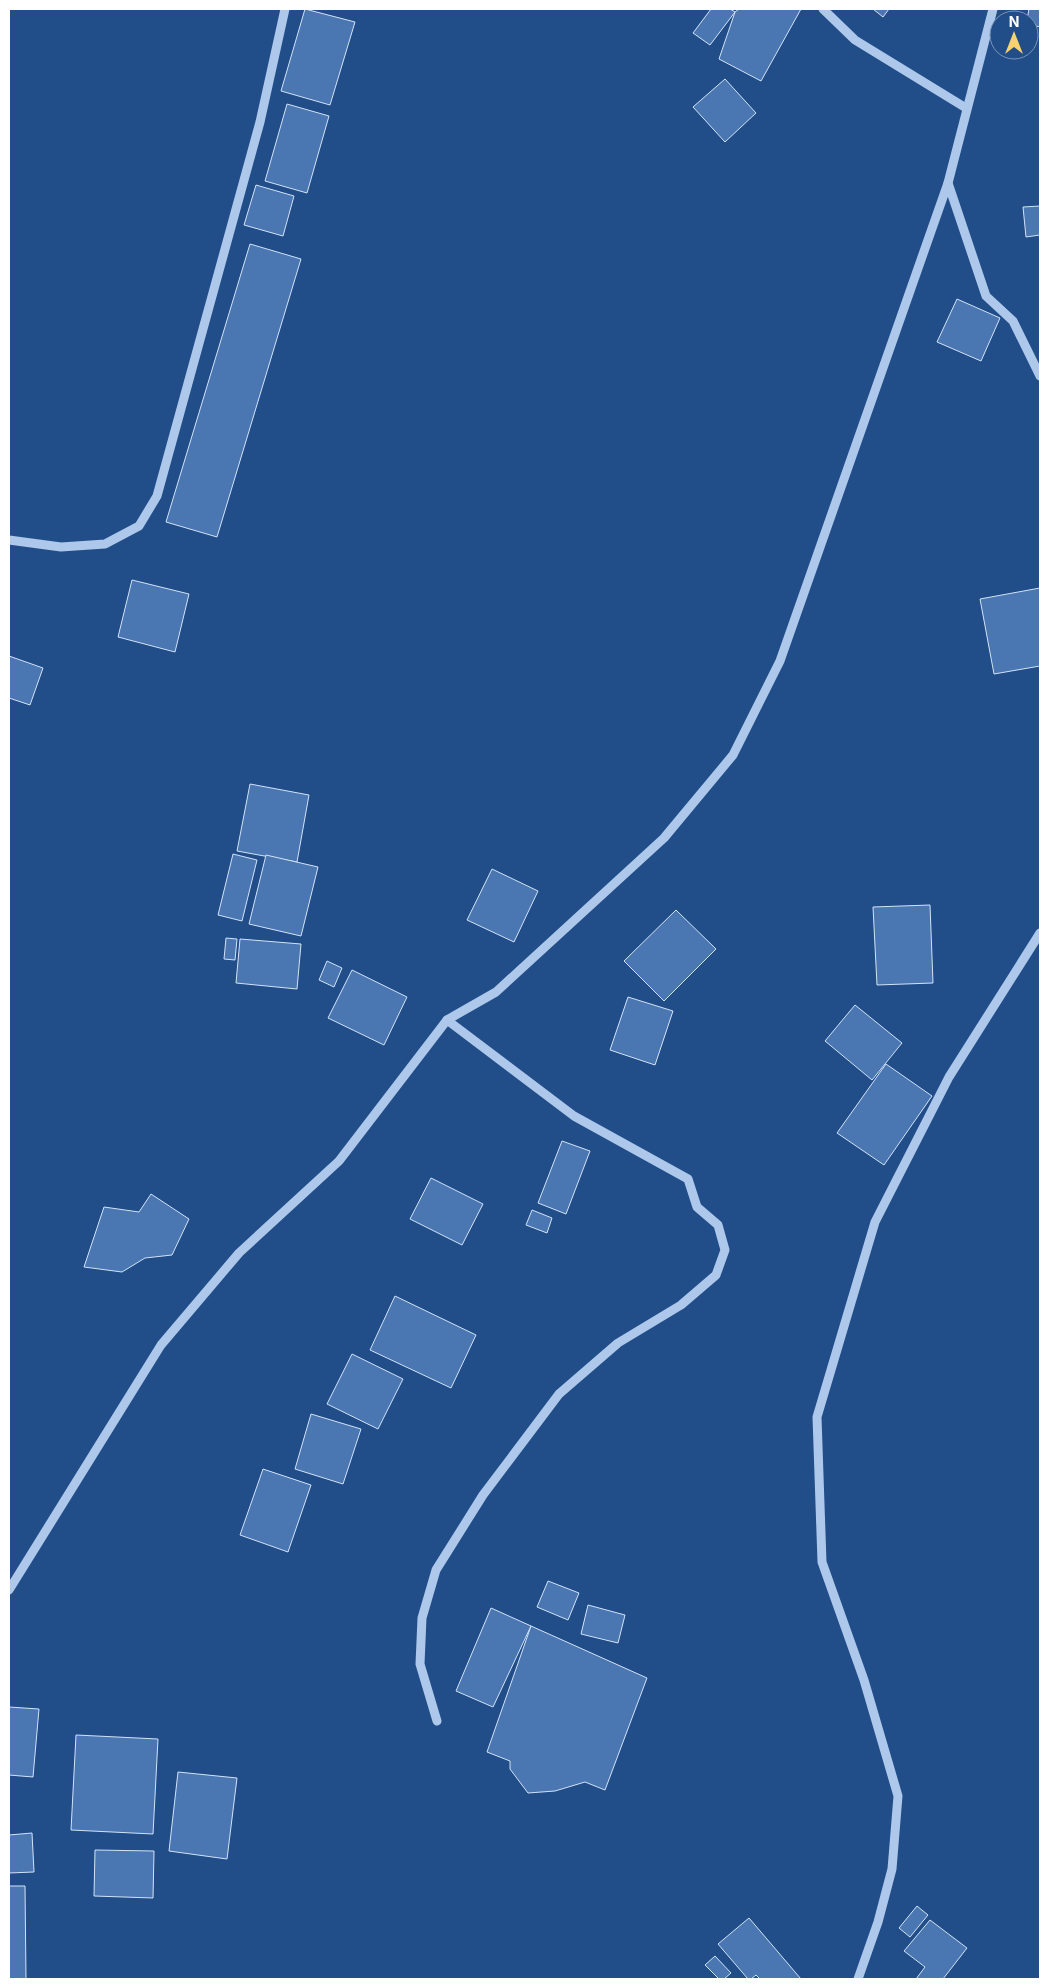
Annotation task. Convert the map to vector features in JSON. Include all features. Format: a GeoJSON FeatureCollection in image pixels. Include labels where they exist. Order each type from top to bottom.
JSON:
{"type":"FeatureCollection","features":[{"type":"Feature","properties":{"kind":"street"},"geometry":{"type":"LineString","coordinates":[[9,540],[61,547],[105,544],[139,526],[157,496],[260,122],[284,9]]}},
{"type":"Feature","properties":{"kind":"street"},"geometry":{"type":"LineString","coordinates":[[823,9],[855,40],[966,108]]}},
{"type":"Feature","properties":{"kind":"street"},"geometry":{"type":"LineString","coordinates":[[9,1590],[161,1345],[239,1253],[339,1160],[447,1020],[496,992],[657,845],[733,755],[780,661],[948,184],[993,9]]}},
{"type":"Feature","properties":{"kind":"street"},"geometry":{"type":"LineString","coordinates":[[948,184],[986,296],[1012,321],[1040,376]]}},
{"type":"Feature","properties":{"kind":"street"},"geometry":{"type":"LineString","coordinates":[[858,1979],[878,1922],[892,1869],[898,1796],[864,1680],[822,1562],[817,1417],[876,1222],[949,1077],[1040,933]]}},
{"type":"Feature","properties":{"kind":"street"},"geometry":{"type":"LineString","coordinates":[[437,1721],[420,1664],[422,1618],[436,1570],[482,1495],[559,1394],[618,1343],[680,1305],[716,1275],[725,1250],[718,1226],[697,1207],[688,1179],[574,1116],[447,1020]]}},
{"type":"Feature","properties":{"kind":"building"},"geometry":{"type":"Polygon","coordinates":[[[305,9],[355,22],[330,105],[281,91],[305,9]]]}},
{"type":"Feature","properties":{"kind":"building"},"geometry":{"type":"Polygon","coordinates":[[[711,9],[730,9],[735,12],[710,45],[693,33],[711,9]]]}},
{"type":"Feature","properties":{"kind":"building"},"geometry":{"type":"Polygon","coordinates":[[[739,9],[801,9],[761,81],[719,59],[735,12],[739,9]]]}},
{"type":"Feature","properties":{"kind":"building"},"geometry":{"type":"Polygon","coordinates":[[[873,9],[889,9],[883,17],[873,9]]]}},
{"type":"Feature","properties":{"kind":"building"},"geometry":{"type":"Polygon","coordinates":[[[1040,9],[1040,27],[1039,10],[1029,10],[1040,9]]]}},
{"type":"Feature","properties":{"kind":"building"},"geometry":{"type":"Polygon","coordinates":[[[725,79],[756,113],[725,142],[693,107],[725,79]]]}},
{"type":"Feature","properties":{"kind":"building"},"geometry":{"type":"Polygon","coordinates":[[[287,104],[329,116],[307,193],[265,181],[287,104]]]}},
{"type":"Feature","properties":{"kind":"building"},"geometry":{"type":"Polygon","coordinates":[[[256,185],[294,196],[283,236],[244,225],[256,185]]]}},
{"type":"Feature","properties":{"kind":"building"},"geometry":{"type":"Polygon","coordinates":[[[1040,206],[1040,235],[1026,237],[1023,207],[1040,206]]]}},
{"type":"Feature","properties":{"kind":"building"},"geometry":{"type":"Polygon","coordinates":[[[250,244],[301,259],[217,537],[166,522],[250,244]]]}},
{"type":"Feature","properties":{"kind":"building"},"geometry":{"type":"Polygon","coordinates":[[[957,299],[1000,318],[981,361],[937,342],[957,299]]]}},
{"type":"Feature","properties":{"kind":"building"},"geometry":{"type":"Polygon","coordinates":[[[132,580],[189,594],[175,652],[118,637],[132,580]]]}},
{"type":"Feature","properties":{"kind":"building"},"geometry":{"type":"Polygon","coordinates":[[[1040,588],[1040,666],[994,674],[980,599],[1040,588]]]}},
{"type":"Feature","properties":{"kind":"building"},"geometry":{"type":"Polygon","coordinates":[[[9,656],[43,668],[30,705],[9,698],[9,656]]]}},
{"type":"Feature","properties":{"kind":"building"},"geometry":{"type":"Polygon","coordinates":[[[250,784],[309,795],[297,862],[237,851],[250,784]]]}},
{"type":"Feature","properties":{"kind":"building"},"geometry":{"type":"Polygon","coordinates":[[[233,854],[257,860],[242,921],[218,915],[233,854]]]}},
{"type":"Feature","properties":{"kind":"building"},"geometry":{"type":"Polygon","coordinates":[[[266,855],[318,867],[301,936],[249,924],[266,855]]]}},
{"type":"Feature","properties":{"kind":"building"},"geometry":{"type":"Polygon","coordinates":[[[492,869],[538,891],[514,942],[467,920],[492,869]]]}},
{"type":"Feature","properties":{"kind":"building"},"geometry":{"type":"Polygon","coordinates":[[[930,905],[933,983],[877,985],[873,907],[930,905]]]}},
{"type":"Feature","properties":{"kind":"building"},"geometry":{"type":"Polygon","coordinates":[[[676,910],[716,949],[664,1001],[624,961],[676,910]]]}},
{"type":"Feature","properties":{"kind":"building"},"geometry":{"type":"Polygon","coordinates":[[[226,938],[237,939],[235,960],[224,959],[226,938]]]}},
{"type":"Feature","properties":{"kind":"building"},"geometry":{"type":"Polygon","coordinates":[[[240,939],[301,944],[297,989],[236,983],[240,939]]]}},
{"type":"Feature","properties":{"kind":"building"},"geometry":{"type":"Polygon","coordinates":[[[327,961],[342,968],[334,987],[319,980],[327,961]]]}},
{"type":"Feature","properties":{"kind":"building"},"geometry":{"type":"Polygon","coordinates":[[[352,970],[407,997],[384,1045],[328,1018],[352,970]]]}},
{"type":"Feature","properties":{"kind":"building"},"geometry":{"type":"Polygon","coordinates":[[[628,997],[673,1011],[655,1065],[610,1050],[628,997]]]}},
{"type":"Feature","properties":{"kind":"building"},"geometry":{"type":"Polygon","coordinates":[[[855,1005],[902,1043],[872,1080],[825,1041],[855,1005]]]}},
{"type":"Feature","properties":{"kind":"building"},"geometry":{"type":"Polygon","coordinates":[[[886,1064],[932,1096],[884,1165],[837,1133],[886,1064]]]}},
{"type":"Feature","properties":{"kind":"building"},"geometry":{"type":"Polygon","coordinates":[[[562,1141],[590,1151],[566,1214],[538,1203],[562,1141]]]}},
{"type":"Feature","properties":{"kind":"building"},"geometry":{"type":"Polygon","coordinates":[[[431,1178],[483,1204],[462,1245],[410,1219],[431,1178]]]}},
{"type":"Feature","properties":{"kind":"building"},"geometry":{"type":"Polygon","coordinates":[[[151,1194],[189,1219],[172,1255],[145,1258],[122,1272],[84,1267],[104,1207],[139,1212],[151,1194]]]}},
{"type":"Feature","properties":{"kind":"building"},"geometry":{"type":"Polygon","coordinates":[[[532,1210],[552,1218],[547,1233],[526,1225],[532,1210]]]}},
{"type":"Feature","properties":{"kind":"building"},"geometry":{"type":"Polygon","coordinates":[[[395,1296],[476,1335],[451,1388],[370,1350],[395,1296]]]}},
{"type":"Feature","properties":{"kind":"building"},"geometry":{"type":"Polygon","coordinates":[[[352,1354],[403,1379],[378,1429],[327,1404],[352,1354]]]}},
{"type":"Feature","properties":{"kind":"building"},"geometry":{"type":"Polygon","coordinates":[[[311,1414],[361,1429],[343,1484],[295,1469],[311,1414]]]}},
{"type":"Feature","properties":{"kind":"building"},"geometry":{"type":"Polygon","coordinates":[[[263,1469],[311,1485],[288,1552],[240,1535],[263,1469]]]}},
{"type":"Feature","properties":{"kind":"building"},"geometry":{"type":"Polygon","coordinates":[[[548,1581],[579,1593],[568,1620],[537,1607],[548,1581]]]}},
{"type":"Feature","properties":{"kind":"building"},"geometry":{"type":"Polygon","coordinates":[[[588,1605],[625,1615],[618,1643],[581,1634],[588,1605]]]}},
{"type":"Feature","properties":{"kind":"building"},"geometry":{"type":"Polygon","coordinates":[[[491,1608],[531,1626],[493,1707],[456,1691],[491,1608]]]}},
{"type":"Feature","properties":{"kind":"building"},"geometry":{"type":"Polygon","coordinates":[[[531,1626],[647,1678],[605,1790],[585,1782],[555,1791],[528,1793],[510,1769],[510,1761],[487,1752],[531,1626]]]}},
{"type":"Feature","properties":{"kind":"building"},"geometry":{"type":"Polygon","coordinates":[[[9,1707],[39,1709],[33,1777],[9,1775],[9,1707]]]}},
{"type":"Feature","properties":{"kind":"building"},"geometry":{"type":"Polygon","coordinates":[[[76,1735],[158,1739],[153,1834],[71,1830],[76,1735]]]}},
{"type":"Feature","properties":{"kind":"building"},"geometry":{"type":"Polygon","coordinates":[[[178,1772],[237,1778],[227,1859],[169,1851],[178,1772]]]}},
{"type":"Feature","properties":{"kind":"building"},"geometry":{"type":"Polygon","coordinates":[[[32,1833],[34,1872],[9,1873],[9,1835],[32,1833]]]}},
{"type":"Feature","properties":{"kind":"building"},"geometry":{"type":"Polygon","coordinates":[[[95,1850],[154,1851],[153,1898],[94,1896],[95,1850]]]}},
{"type":"Feature","properties":{"kind":"building"},"geometry":{"type":"Polygon","coordinates":[[[9,1886],[25,1886],[26,1979],[9,1979],[9,1886]]]}},
{"type":"Feature","properties":{"kind":"building"},"geometry":{"type":"Polygon","coordinates":[[[917,1906],[928,1915],[910,1937],[899,1928],[917,1906]]]}},
{"type":"Feature","properties":{"kind":"building"},"geometry":{"type":"Polygon","coordinates":[[[749,1918],[801,1979],[760,1979],[756,1975],[748,1979],[718,1944],[749,1918]]]}},
{"type":"Feature","properties":{"kind":"building"},"geometry":{"type":"Polygon","coordinates":[[[930,1920],[967,1948],[943,1979],[916,1979],[925,1967],[904,1951],[930,1920]]]}},
{"type":"Feature","properties":{"kind":"building"},"geometry":{"type":"Polygon","coordinates":[[[715,1956],[731,1973],[724,1979],[719,1979],[705,1965],[715,1956]]]}}]}
